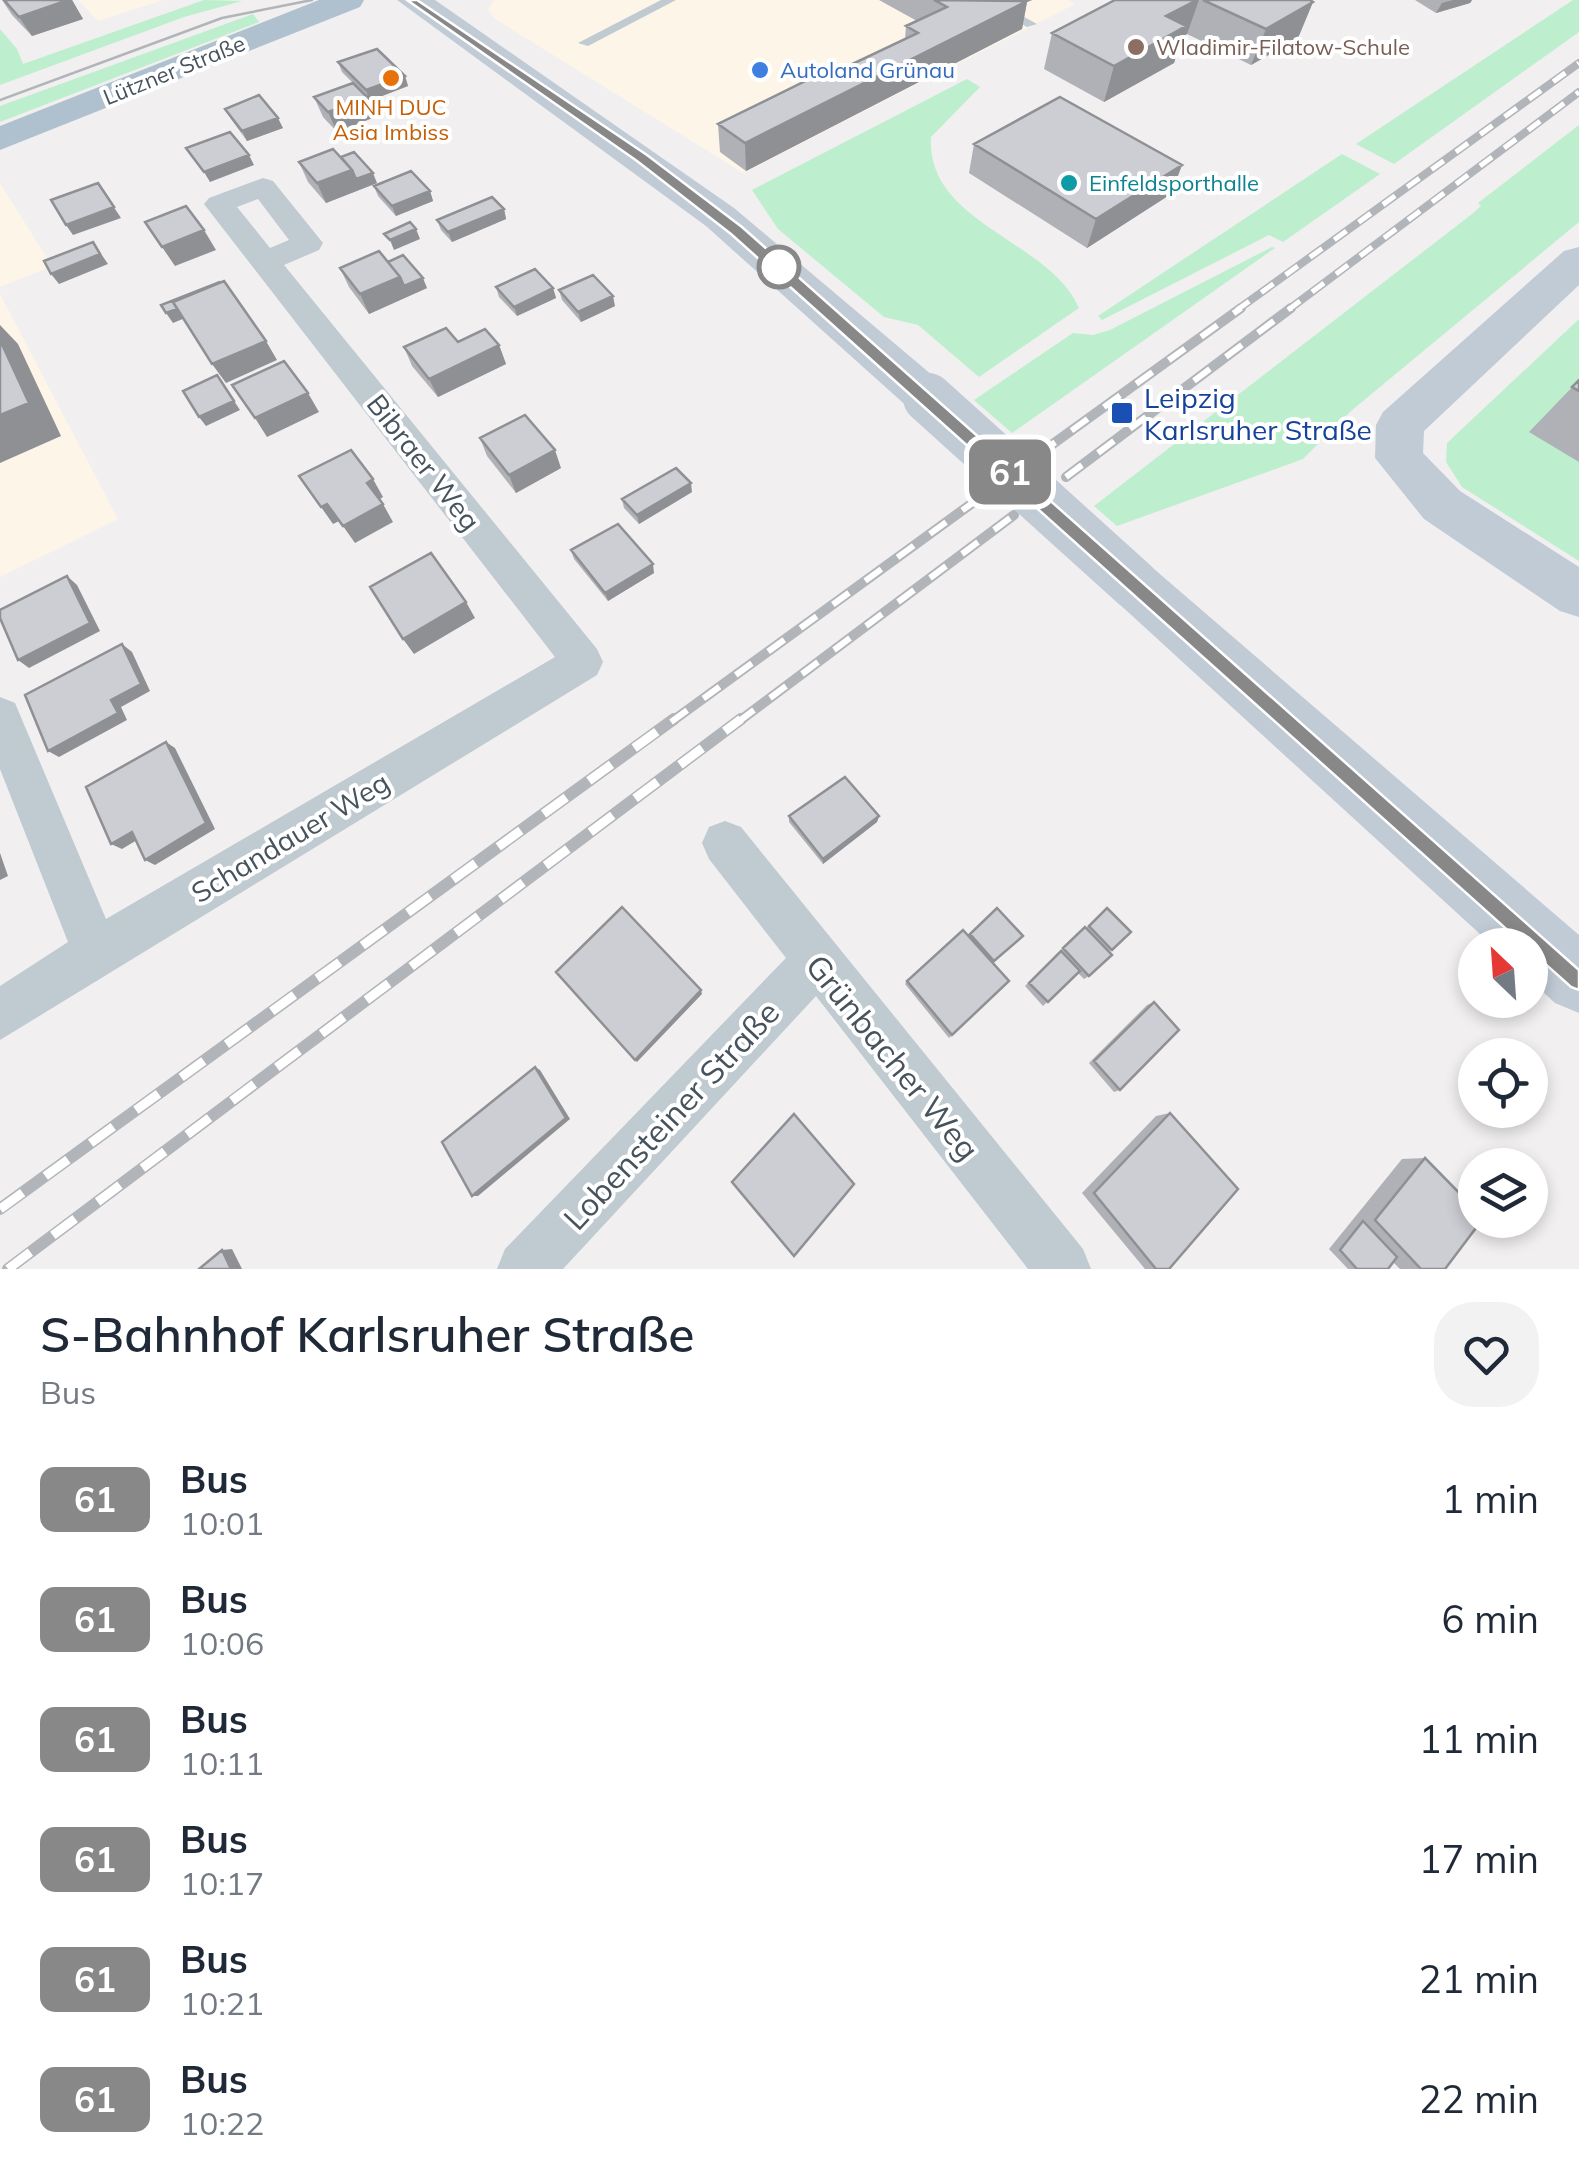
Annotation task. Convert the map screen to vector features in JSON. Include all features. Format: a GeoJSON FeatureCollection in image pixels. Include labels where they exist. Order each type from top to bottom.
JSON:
{"type":"FeatureCollection","features":[{"type":"Feature","properties":{"kind":"main road","name":"Lützner Straße"},"geometry":{"type":"LineString","coordinates":[[0,139],[348,0]]}},
{"type":"Feature","properties":{"kind":"street"},"geometry":{"type":"LineString","coordinates":[[413,0],[642,158],[720,217],[1579,979]]}},
{"type":"Feature","properties":{"kind":"street"},"geometry":{"type":"LineString","coordinates":[[1579,261],[1400,425],[1399,458],[1442,505],[1579,595]]}},
{"type":"Feature","properties":{"kind":"street","name":"Bibraer Weg"},"geometry":{"type":"LineString","coordinates":[[266,262],[583,662]]}},
{"type":"Feature","properties":{"kind":"street","name":"Schandauer Weg"},"geometry":{"type":"LineString","coordinates":[[0,1015],[96,952],[583,662]]}},
{"type":"Feature","properties":{"kind":"street"},"geometry":{"type":"LineString","coordinates":[[0,716],[9,764],[96,952]]}},
{"type":"Feature","properties":{"kind":"street","name":"Grünbacher Weg"},"geometry":{"type":"LineString","coordinates":[[725,843],[1063,1269]]}},
{"type":"Feature","properties":{"kind":"street","name":"Lobensteiner Straße"},"geometry":{"type":"LineString","coordinates":[[525,1269],[816,961]]}},
{"type":"Feature","properties":{"kind":"lane"},"geometry":{"type":"LineString","coordinates":[[584,42],[670,0]]}},
{"type":"Feature","properties":{"kind":"lane"},"geometry":{"type":"LineString","coordinates":[[984,0],[1031,24]]}},
{"type":"Feature","properties":{"kind":"shaded area"},"geometry":{"type":"Polygon","coordinates":[[[78,0],[163,0],[98,21],[78,0]]]}},
{"type":"Feature","properties":{"kind":"shaded area","name":"Autoland Grünau"},"geometry":{"type":"Polygon","coordinates":[[[494,0],[1068,0],[1075,4],[743,173],[495,19],[488,10],[494,0]]]}},
{"type":"Feature","properties":{"kind":"shaded area"},"geometry":{"type":"Polygon","coordinates":[[[0,183],[52,266],[0,287],[0,183]]]}},
{"type":"Feature","properties":{"kind":"shaded area"},"geometry":{"type":"Polygon","coordinates":[[[0,294],[118,519],[0,577],[0,294]]]}},
{"type":"Feature","properties":{"kind":"green space"},"geometry":{"type":"Polygon","coordinates":[[[204,0],[242,1],[184,17],[0,85],[0,29],[17,49],[23,64],[204,0]]]}},
{"type":"Feature","properties":{"kind":"green space"},"geometry":{"type":"Polygon","coordinates":[[[1573,0],[1579,0],[1579,32],[1394,164],[1356,144],[1573,0]]]}},
{"type":"Feature","properties":{"kind":"green space"},"geometry":{"type":"Polygon","coordinates":[[[253,14],[259,22],[0,122],[0,106],[253,14]]]}},
{"type":"Feature","properties":{"kind":"green space"},"geometry":{"type":"Polygon","coordinates":[[[967,79],[980,87],[931,137],[935,167],[948,191],[968,211],[1043,265],[1064,285],[1079,308],[979,377],[918,325],[884,317],[778,229],[752,190],[967,79]]]}},
{"type":"Feature","properties":{"kind":"green space"},"geometry":{"type":"Polygon","coordinates":[[[1579,125],[1579,222],[1351,411],[1303,459],[1117,526],[1094,506],[1472,214],[1481,206],[1478,203],[1579,125]]]}},
{"type":"Feature","properties":{"kind":"green space"},"geometry":{"type":"Polygon","coordinates":[[[1342,154],[1380,174],[1283,242],[1269,235],[1102,320],[1098,316],[1342,154]]]}},
{"type":"Feature","properties":{"kind":"green space"},"geometry":{"type":"Polygon","coordinates":[[[1275,248],[1012,433],[974,400],[1073,333],[1093,335],[1110,330],[1275,248]]]}},
{"type":"Feature","properties":{"kind":"green space"},"geometry":{"type":"Polygon","coordinates":[[[1579,319],[1579,561],[1462,487],[1446,462],[1447,443],[1579,319]]]}},
{"type":"Feature","properties":{"kind":"building"},"geometry":{"type":"Polygon","coordinates":[[[4,0],[68,0],[19,17],[4,0]]]}},
{"type":"Feature","properties":{"kind":"building"},"geometry":{"type":"Polygon","coordinates":[[[934,0],[1027,1],[745,143],[718,124],[838,65],[844,68],[918,33],[906,26],[947,7],[934,0]]]}},
{"type":"Feature","properties":{"kind":"building"},"geometry":{"type":"Polygon","coordinates":[[[1115,0],[1197,0],[1166,16],[1186,26],[1114,66],[1052,33],[1115,0]]]}},
{"type":"Feature","properties":{"kind":"building"},"geometry":{"type":"Polygon","coordinates":[[[1203,0],[1310,0],[1313,2],[1266,29],[1203,0]]]}},
{"type":"Feature","properties":{"kind":"building"},"geometry":{"type":"Polygon","coordinates":[[[377,49],[405,76],[366,90],[338,62],[377,49]]]}},
{"type":"Feature","properties":{"kind":"building"},"geometry":{"type":"Polygon","coordinates":[[[353,83],[368,98],[328,112],[314,97],[353,83]]]}},
{"type":"Feature","properties":{"kind":"building"},"geometry":{"type":"Polygon","coordinates":[[[259,95],[278,118],[242,131],[225,109],[259,95]]]}},
{"type":"Feature","properties":{"kind":"building"},"geometry":{"type":"Polygon","coordinates":[[[1060,97],[1182,165],[1096,219],[974,144],[1060,97]]]}},
{"type":"Feature","properties":{"kind":"building"},"geometry":{"type":"Polygon","coordinates":[[[230,132],[249,155],[204,172],[186,148],[230,132]]]}},
{"type":"Feature","properties":{"kind":"building"},"geometry":{"type":"Polygon","coordinates":[[[333,149],[352,170],[317,183],[299,162],[333,149]]]}},
{"type":"Feature","properties":{"kind":"building"},"geometry":{"type":"Polygon","coordinates":[[[354,152],[373,173],[356,179],[341,157],[354,152]]]}},
{"type":"Feature","properties":{"kind":"building"},"geometry":{"type":"Polygon","coordinates":[[[411,171],[430,191],[392,206],[374,186],[411,171]]]}},
{"type":"Feature","properties":{"kind":"building"},"geometry":{"type":"Polygon","coordinates":[[[98,183],[114,207],[66,225],[51,200],[98,183]]]}},
{"type":"Feature","properties":{"kind":"building"},"geometry":{"type":"Polygon","coordinates":[[[492,197],[504,209],[448,232],[437,220],[492,197]]]}},
{"type":"Feature","properties":{"kind":"building"},"geometry":{"type":"Polygon","coordinates":[[[186,206],[204,230],[162,247],[145,222],[186,206]]]}},
{"type":"Feature","properties":{"kind":"building"},"geometry":{"type":"Polygon","coordinates":[[[410,222],[416,229],[390,240],[384,234],[410,222]]]}},
{"type":"Feature","properties":{"kind":"building"},"geometry":{"type":"Polygon","coordinates":[[[93,242],[100,254],[51,274],[44,261],[93,242]]]}},
{"type":"Feature","properties":{"kind":"building"},"geometry":{"type":"Polygon","coordinates":[[[379,251],[400,277],[360,294],[340,268],[379,251]]]}},
{"type":"Feature","properties":{"kind":"building"},"geometry":{"type":"Polygon","coordinates":[[[403,255],[423,278],[404,286],[388,262],[403,255]]]}},
{"type":"Feature","properties":{"kind":"building"},"geometry":{"type":"Polygon","coordinates":[[[535,269],[553,288],[514,307],[496,287],[535,269]]]}},
{"type":"Feature","properties":{"kind":"building"},"geometry":{"type":"Polygon","coordinates":[[[593,275],[613,296],[578,312],[559,290],[593,275]]]}},
{"type":"Feature","properties":{"kind":"building"},"geometry":{"type":"Polygon","coordinates":[[[224,281],[266,341],[212,364],[173,302],[224,281]]]}},
{"type":"Feature","properties":{"kind":"building"},"geometry":{"type":"Polygon","coordinates":[[[220,282],[173,302],[177,309],[166,313],[161,305],[220,282]]]}},
{"type":"Feature","properties":{"kind":"building"},"geometry":{"type":"Polygon","coordinates":[[[446,328],[458,342],[485,329],[499,345],[429,379],[404,347],[446,328]]]}},
{"type":"Feature","properties":{"kind":"building"},"geometry":{"type":"Polygon","coordinates":[[[0,340],[29,403],[0,415],[0,340]]]}},
{"type":"Feature","properties":{"kind":"building"},"geometry":{"type":"Polygon","coordinates":[[[284,361],[308,393],[255,418],[232,385],[284,361]]]}},
{"type":"Feature","properties":{"kind":"building"},"geometry":{"type":"Polygon","coordinates":[[[217,375],[234,401],[199,417],[183,391],[217,375]]]}},
{"type":"Feature","properties":{"kind":"building"},"geometry":{"type":"Polygon","coordinates":[[[525,415],[555,450],[509,475],[480,438],[525,415]]]}},
{"type":"Feature","properties":{"kind":"building"},"geometry":{"type":"Polygon","coordinates":[[[351,450],[373,479],[367,483],[383,504],[343,526],[327,504],[321,507],[299,476],[351,450]]]}},
{"type":"Feature","properties":{"kind":"building"},"geometry":{"type":"Polygon","coordinates":[[[676,468],[691,483],[637,515],[622,499],[676,468]]]}},
{"type":"Feature","properties":{"kind":"building"},"geometry":{"type":"Polygon","coordinates":[[[618,524],[653,564],[605,593],[571,550],[618,524]]]}},
{"type":"Feature","properties":{"kind":"building"},"geometry":{"type":"Polygon","coordinates":[[[431,553],[466,602],[403,639],[370,587],[431,553]]]}},
{"type":"Feature","properties":{"kind":"building"},"geometry":{"type":"Polygon","coordinates":[[[67,576],[90,623],[18,660],[0,610],[67,576]]]}},
{"type":"Feature","properties":{"kind":"building"},"geometry":{"type":"Polygon","coordinates":[[[122,644],[141,684],[111,700],[118,713],[48,751],[25,695],[122,644]]]}},
{"type":"Feature","properties":{"kind":"building"},"geometry":{"type":"Polygon","coordinates":[[[166,742],[206,823],[145,860],[132,832],[111,844],[86,787],[166,742]]]}},
{"type":"Feature","properties":{"kind":"building"},"geometry":{"type":"Polygon","coordinates":[[[845,777],[879,816],[823,859],[789,816],[845,777]]]}},
{"type":"Feature","properties":{"kind":"building"},"geometry":{"type":"Polygon","coordinates":[[[622,907],[701,990],[635,1060],[556,972],[622,907]]]}},
{"type":"Feature","properties":{"kind":"building"},"geometry":{"type":"Polygon","coordinates":[[[997,908],[1023,936],[994,961],[970,934],[997,908]]]}},
{"type":"Feature","properties":{"kind":"building"},"geometry":{"type":"Polygon","coordinates":[[[1107,908],[1131,932],[1112,950],[1089,926],[1107,908]]]}},
{"type":"Feature","properties":{"kind":"building"},"geometry":{"type":"Polygon","coordinates":[[[1085,927],[1112,955],[1089,976],[1063,948],[1085,927]]]}},
{"type":"Feature","properties":{"kind":"building"},"geometry":{"type":"Polygon","coordinates":[[[963,930],[1009,981],[952,1035],[907,981],[963,930]]]}},
{"type":"Feature","properties":{"kind":"building"},"geometry":{"type":"Polygon","coordinates":[[[1061,951],[1080,971],[1048,1002],[1029,983],[1061,951]]]}},
{"type":"Feature","properties":{"kind":"building"},"geometry":{"type":"Polygon","coordinates":[[[1154,1002],[1179,1030],[1120,1090],[1094,1061],[1154,1002]]]}},
{"type":"Feature","properties":{"kind":"building"},"geometry":{"type":"Polygon","coordinates":[[[535,1067],[566,1118],[472,1196],[442,1142],[535,1067]]]}},
{"type":"Feature","properties":{"kind":"building"},"geometry":{"type":"Polygon","coordinates":[[[1170,1113],[1238,1189],[1169,1269],[1156,1269],[1094,1193],[1170,1113]]]}},
{"type":"Feature","properties":{"kind":"building"},"geometry":{"type":"Polygon","coordinates":[[[794,1114],[854,1184],[794,1256],[732,1182],[794,1114]]]}},
{"type":"Feature","properties":{"kind":"building"},"geometry":{"type":"Polygon","coordinates":[[[1425,1158],[1458,1192],[1458,1238],[1468,1238],[1445,1269],[1421,1269],[1375,1220],[1425,1158]]]}},
{"type":"Feature","properties":{"kind":"building"},"geometry":{"type":"Polygon","coordinates":[[[1363,1221],[1397,1257],[1388,1269],[1357,1269],[1340,1250],[1363,1221]]]}},
{"type":"Feature","properties":{"kind":"building"},"geometry":{"type":"Polygon","coordinates":[[[222,1250],[231,1269],[199,1269],[222,1250]]]}},
{"type":"Feature","properties":{"kind":"tram line"},"geometry":{"type":"LineString","coordinates":[[0,100],[222,18],[312,0]]}},
{"type":"Feature","properties":{"kind":"railway"},"geometry":{"type":"LineString","coordinates":[[1237,310],[1579,63]]}},
{"type":"Feature","properties":{"kind":"railway"},"geometry":{"type":"LineString","coordinates":[[1288,310],[1579,92]]}},
{"type":"Feature","properties":{"kind":"railway"},"geometry":{"type":"LineString","coordinates":[[1039,454],[1241,308]]}},
{"type":"Feature","properties":{"kind":"railway"},"geometry":{"type":"LineString","coordinates":[[1066,477],[1291,308]]}},
{"type":"Feature","properties":{"kind":"railway"},"geometry":{"type":"LineString","coordinates":[[671,722],[989,491]]}},
{"type":"Feature","properties":{"kind":"railway"},"geometry":{"type":"LineString","coordinates":[[738,722],[1014,515]]}},
{"type":"Feature","properties":{"kind":"railway"},"geometry":{"type":"LineString","coordinates":[[0,1209],[674,719]]}},
{"type":"Feature","properties":{"kind":"railway"},"geometry":{"type":"LineString","coordinates":[[8,1269],[741,719]]}},
{"type":"Feature","properties":{"kind":"bus line","name":"61"},"geometry":{"type":"LineString","coordinates":[[413,0],[642,158],[736,230],[1579,979]]}},
{"type":"Feature","properties":{"kind":"place","name":"Wladimir-Filatow-Schule"},"geometry":{"type":"Point","coordinates":[1136,47]}},
{"type":"Feature","properties":{"kind":"place","name":"Autoland Grünau"},"geometry":{"type":"Point","coordinates":[760,70]}},
{"type":"Feature","properties":{"kind":"place","name":"MINH DUC Asia Imbiss"},"geometry":{"type":"Point","coordinates":[391,78]}},
{"type":"Feature","properties":{"kind":"place","name":"Einfeldsporthalle"},"geometry":{"type":"Point","coordinates":[1069,183]}},
{"type":"Feature","properties":{"kind":"place","name":"Leipzig Karlsruher Straße"},"geometry":{"type":"Point","coordinates":[1122,413]}}]}
